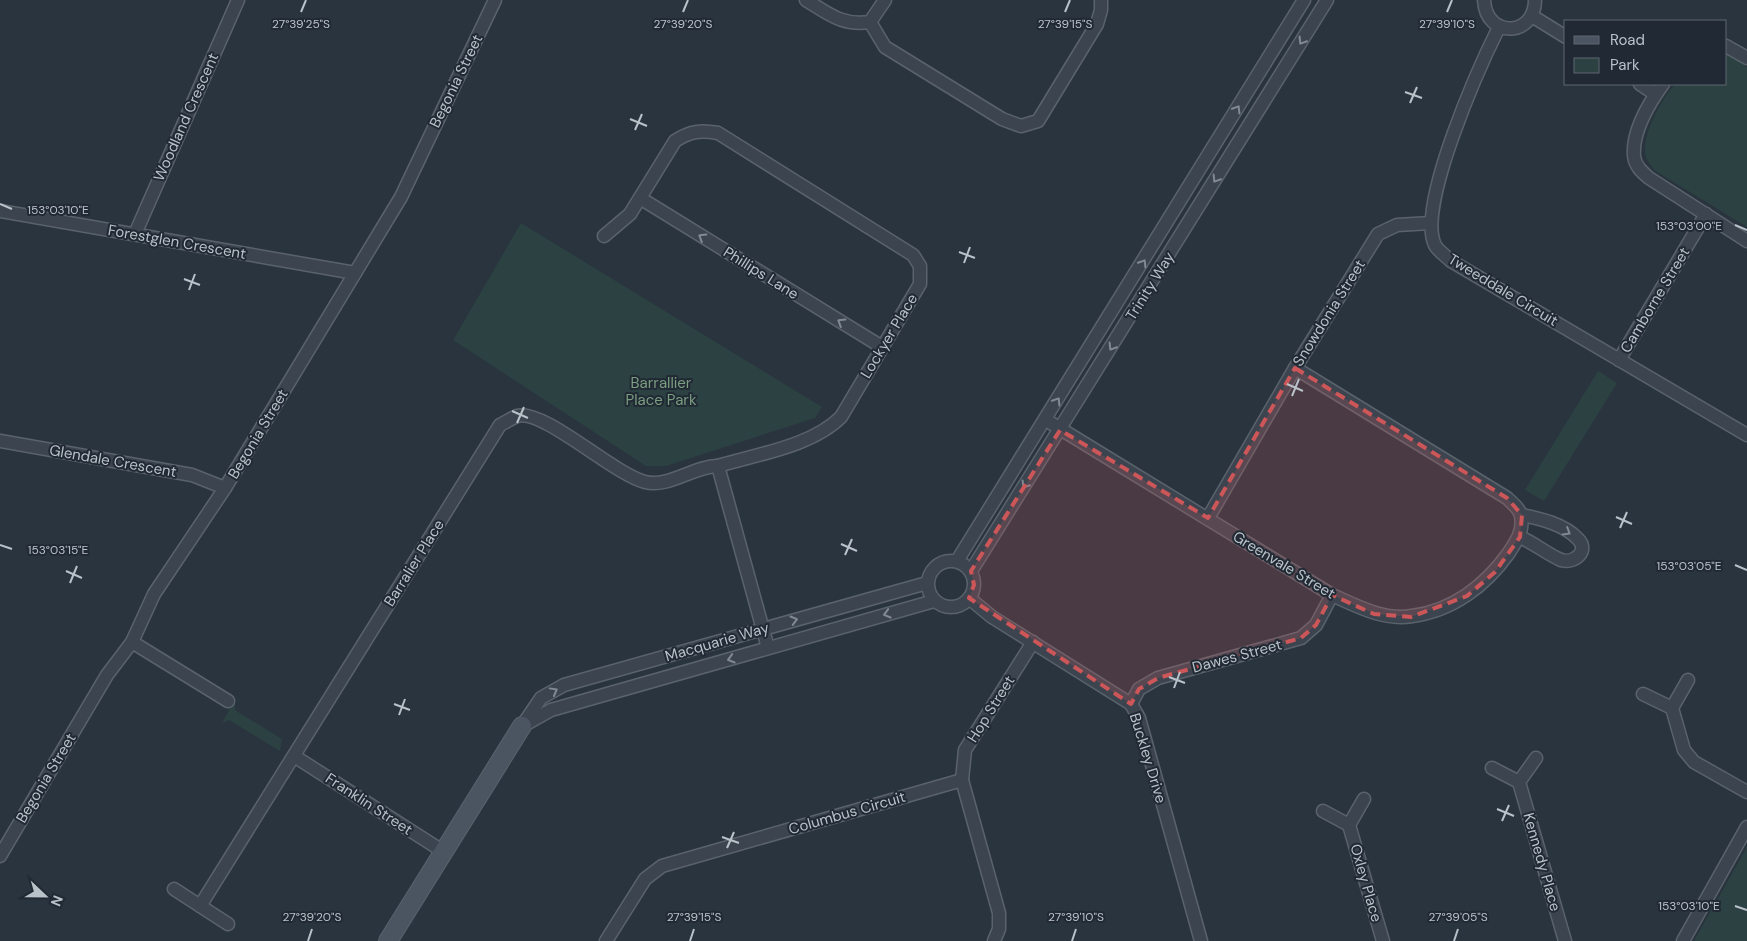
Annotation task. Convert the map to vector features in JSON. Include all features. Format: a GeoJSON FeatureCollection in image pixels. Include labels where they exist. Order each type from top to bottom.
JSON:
{"type":"FeatureCollection","features":[{"type":"Feature","properties":{"kind":"street","name":"Woodland Crescent"},"geometry":{"type":"LineString","coordinates":[[135,234],[238,0]]}},
{"type":"Feature","properties":{"kind":"street","name":"Begonia Street"},"geometry":{"type":"LineString","coordinates":[[0,856],[107,675],[132,642],[154,594],[225,488],[400,197],[495,0]]}},
{"type":"Feature","properties":{"kind":"street"},"geometry":{"type":"LineString","coordinates":[[806,0],[843,22],[854,25],[870,22],[885,0]]}},
{"type":"Feature","properties":{"kind":"street"},"geometry":{"type":"LineString","coordinates":[[870,22],[885,47],[1002,119],[1021,126],[1038,121],[1097,24],[1101,10],[1101,0]]}},
{"type":"Feature","properties":{"kind":"street","name":"Trinity Way"},"geometry":{"type":"LineString","coordinates":[[957,561],[1046,420],[1304,0]]}},
{"type":"Feature","properties":{"kind":"street","name":"Trinity Way"},"geometry":{"type":"LineString","coordinates":[[971,571],[1327,0]]}},
{"type":"Feature","properties":{"kind":"street"},"geometry":{"type":"LineString","coordinates":[[1484,0],[1487,16],[1499,27],[1514,28],[1521,26],[1532,16],[1535,0]]}},
{"type":"Feature","properties":{"kind":"street"},"geometry":{"type":"LineString","coordinates":[[1532,16],[1564,36]]}},
{"type":"Feature","properties":{"kind":"street","name":"Tweeddale Circuit"},"geometry":{"type":"LineString","coordinates":[[1499,27],[1458,118],[1442,174],[1431,223],[1435,245],[1451,261],[1747,435]]}},
{"type":"Feature","properties":{"kind":"street"},"geometry":{"type":"LineString","coordinates":[[1727,47],[1747,58]]}},
{"type":"Feature","properties":{"kind":"street"},"geometry":{"type":"LineString","coordinates":[[1644,85],[1659,89],[1636,139],[1634,157],[1639,169],[1649,178],[1747,241]]}},
{"type":"Feature","properties":{"kind":"street","name":"Lockyer Place"},"geometry":{"type":"LineString","coordinates":[[604,236],[630,214],[675,141],[686,134],[702,130],[718,132],[913,255],[920,266],[920,284],[841,417],[829,429],[814,437],[718,466]]}},
{"type":"Feature","properties":{"kind":"street","name":"Phillips Lane"},"geometry":{"type":"LineString","coordinates":[[640,198],[882,347]]}},
{"type":"Feature","properties":{"kind":"street","name":"Forestglen Crescent"},"geometry":{"type":"LineString","coordinates":[[0,212],[355,273]]}},
{"type":"Feature","properties":{"kind":"street","name":"Camborne Street"},"geometry":{"type":"LineString","coordinates":[[1619,360],[1706,214]]}},
{"type":"Feature","properties":{"kind":"street","name":"Snowdonia Street"},"geometry":{"type":"LineString","coordinates":[[1208,518],[1295,368],[1378,234],[1397,226],[1431,223]]}},
{"type":"Feature","properties":{"kind":"street"},"geometry":{"type":"LineString","coordinates":[[1295,368],[1508,498],[1522,515],[1547,520],[1577,538],[1582,544],[1582,551],[1578,558],[1571,561],[1561,560],[1520,537],[1522,515]]}},
{"type":"Feature","properties":{"kind":"street","name":"Barralier Place"},"geometry":{"type":"LineString","coordinates":[[200,906],[500,425],[519,416],[540,419],[630,476],[646,482],[664,482],[706,466],[718,466]]}},
{"type":"Feature","properties":{"kind":"street","name":"Greenvale Street"},"geometry":{"type":"LineString","coordinates":[[1046,420],[1332,595],[1374,614],[1411,617],[1438,610],[1467,596],[1495,572],[1520,537]]}},
{"type":"Feature","properties":{"kind":"street","name":"Glendale Crescent"},"geometry":{"type":"LineString","coordinates":[[0,441],[192,475],[225,488]]}},
{"type":"Feature","properties":{"kind":"street"},"geometry":{"type":"LineString","coordinates":[[718,466],[768,648]]}},
{"type":"Feature","properties":{"kind":"street"},"geometry":{"type":"LineString","coordinates":[[946,560],[957,561],[971,571],[974,585],[969,598],[964,603],[952,607],[939,605],[929,593],[927,583],[929,573],[936,565],[946,560]]}},
{"type":"Feature","properties":{"kind":"street","name":"Macquarie Way"},"geometry":{"type":"LineString","coordinates":[[388,941],[541,698],[564,685],[927,583]]}},
{"type":"Feature","properties":{"kind":"street","name":"Dawes Street"},"geometry":{"type":"LineString","coordinates":[[1131,704],[1140,689],[1158,678],[1301,638],[1316,625],[1332,595]]}},
{"type":"Feature","properties":{"kind":"street","name":"Buckley Drive"},"geometry":{"type":"LineString","coordinates":[[969,598],[992,617],[1131,704],[1139,718],[1201,941]]}},
{"type":"Feature","properties":{"kind":"street","name":"Macquarie Way"},"geometry":{"type":"LineString","coordinates":[[522,726],[551,710],[934,601]]}},
{"type":"Feature","properties":{"kind":"street"},"geometry":{"type":"LineString","coordinates":[[132,642],[228,701]]}},
{"type":"Feature","properties":{"kind":"street","name":"Hop Street"},"geometry":{"type":"LineString","coordinates":[[962,780],[965,750],[1033,642]]}},
{"type":"Feature","properties":{"kind":"street"},"geometry":{"type":"LineString","coordinates":[[1688,680],[1672,708],[1684,750],[1694,762],[1747,792]]}},
{"type":"Feature","properties":{"kind":"street"},"geometry":{"type":"LineString","coordinates":[[1643,694],[1672,708]]}},
{"type":"Feature","properties":{"kind":"street","name":"Franklin Street"},"geometry":{"type":"LineString","coordinates":[[294,756],[444,852]]}},
{"type":"Feature","properties":{"kind":"street"},"geometry":{"type":"LineString","coordinates":[[1492,768],[1519,782],[1536,758]]}},
{"type":"Feature","properties":{"kind":"street"},"geometry":{"type":"LineString","coordinates":[[962,780],[999,913],[998,929],[994,941]]}},
{"type":"Feature","properties":{"kind":"street","name":"Columbus Circuit"},"geometry":{"type":"LineString","coordinates":[[606,941],[645,879],[662,866],[962,780]]}},
{"type":"Feature","properties":{"kind":"street","name":"Kennedy Place"},"geometry":{"type":"LineString","coordinates":[[1519,782],[1565,941]]}},
{"type":"Feature","properties":{"kind":"street","name":"Oxley Place"},"geometry":{"type":"LineString","coordinates":[[1349,825],[1364,799]]}},
{"type":"Feature","properties":{"kind":"street","name":"Oxley Place"},"geometry":{"type":"LineString","coordinates":[[1323,811],[1349,825],[1382,941]]}},
{"type":"Feature","properties":{"kind":"street"},"geometry":{"type":"LineString","coordinates":[[1683,941],[1747,827]]}},
{"type":"Feature","properties":{"kind":"street"},"geometry":{"type":"LineString","coordinates":[[174,889],[228,924]]}},
{"type":"Feature","properties":{"kind":"highlighted area"},"geometry":{"type":"Polygon","coordinates":[[[1295,368],[1507,498],[1522,515],[1520,537],[1495,572],[1467,596],[1411,617],[1374,614],[1332,595],[1316,625],[1301,638],[1158,678],[1139,689],[1131,704],[969,598],[974,585],[971,571],[1060,430],[1208,518],[1295,368]]]}},
{"type":"Feature","properties":{"kind":"green space"},"geometry":{"type":"Polygon","coordinates":[[[1727,55],[1747,67],[1747,227],[1654,170],[1647,160],[1645,148],[1649,129],[1653,118],[1674,85],[1727,85],[1727,55]]]}},
{"type":"Feature","properties":{"kind":"green space","name":"Barrallier Place Park"},"geometry":{"type":"Polygon","coordinates":[[[521,223],[822,407],[815,418],[666,466],[646,466],[453,340],[521,223]]]}},
{"type":"Feature","properties":{"kind":"green space"},"geometry":{"type":"Polygon","coordinates":[[[1598,371],[1617,383],[1544,501],[1525,490],[1598,371]]]}},
{"type":"Feature","properties":{"kind":"green space"},"geometry":{"type":"Polygon","coordinates":[[[235,699],[235,710],[282,739],[280,751],[229,720],[222,723],[235,699]]]}},
{"type":"Feature","properties":{"kind":"green space"},"geometry":{"type":"Polygon","coordinates":[[[1747,847],[1747,941],[1694,941],[1747,847]]]}}]}
